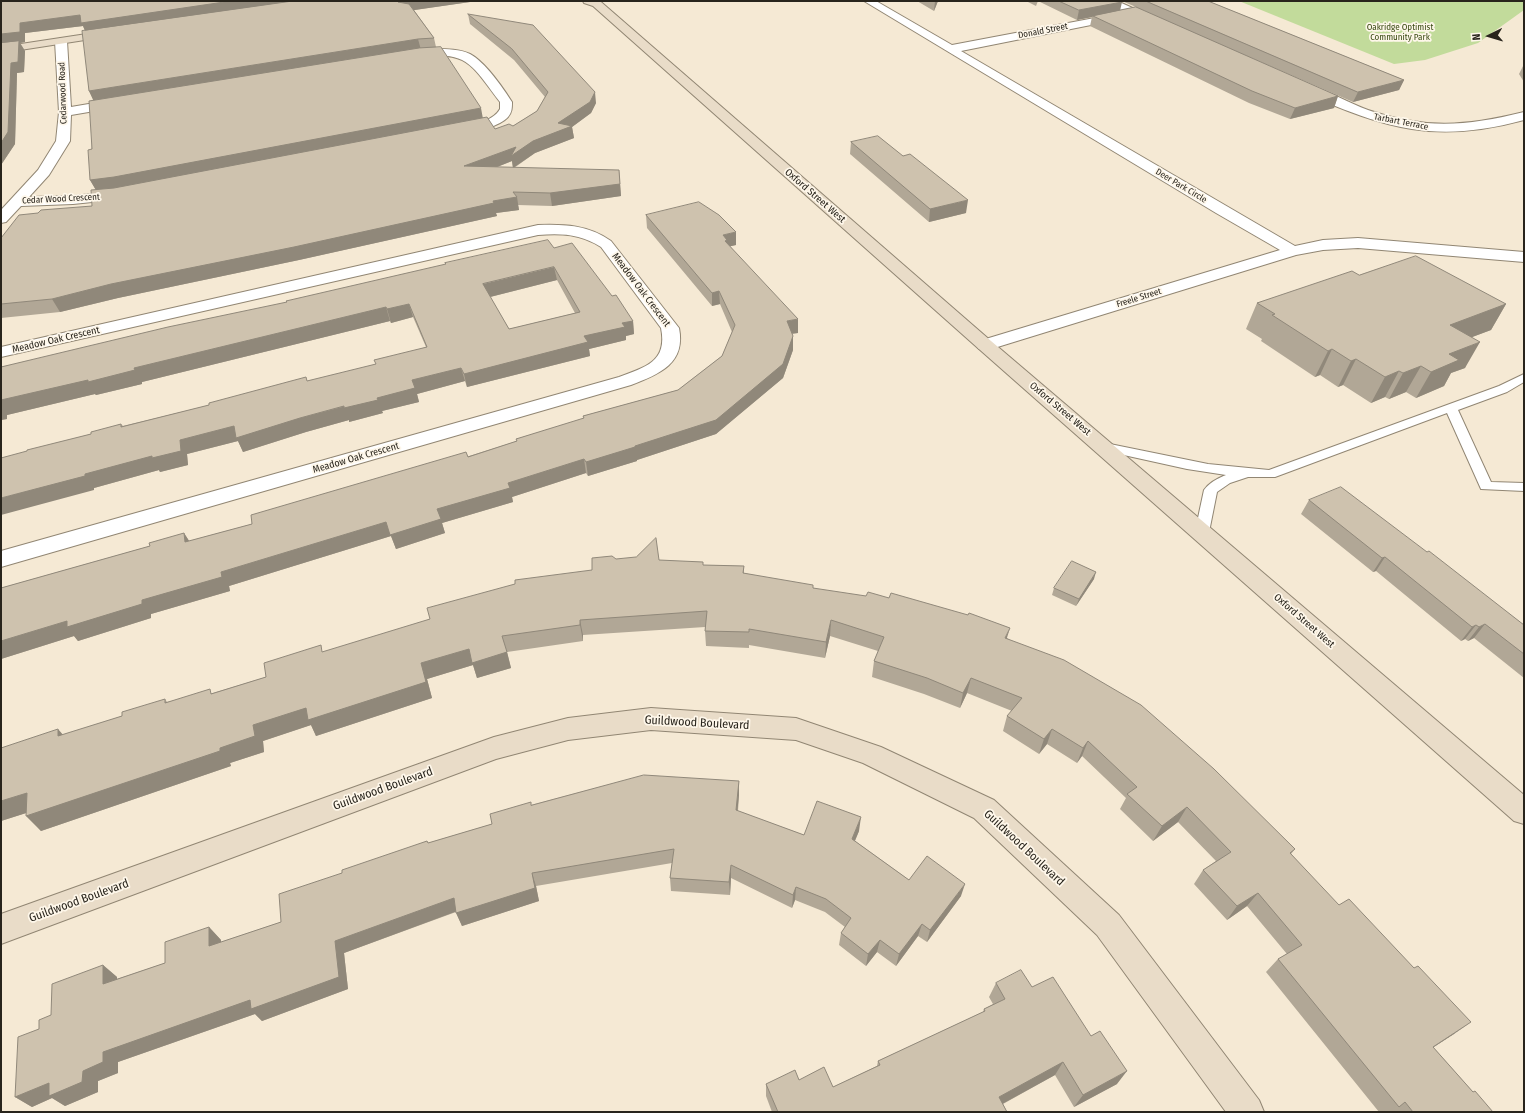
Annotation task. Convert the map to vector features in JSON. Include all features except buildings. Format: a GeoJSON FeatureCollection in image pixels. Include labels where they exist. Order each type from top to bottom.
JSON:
{"type":"FeatureCollection","features":[{"type":"Feature","properties":{"kind":"main road","name":"Oxford Street West"},"geometry":{"type":"LineString","coordinates":[[594,2],[985,345],[1524,812]]}},
{"type":"Feature","properties":{"kind":"main road"},"geometry":{"type":"LineString","coordinates":[[1,50],[123,32]]}},
{"type":"Feature","properties":{"kind":"main road","name":"Guildwood Boulevard"},"geometry":{"type":"LineString","coordinates":[[1,929],[486,751],[523,740],[568,729],[651,719],[796,729],[872,755],[984,809],[1108,925],[1247,1112]]}},
{"type":"Feature","properties":{"kind":"street","name":"Deer Park Circle"},"geometry":{"type":"LineString","coordinates":[[869,1],[1221,210],[1293,251]]}},
{"type":"Feature","properties":{"kind":"street"},"geometry":{"type":"LineString","coordinates":[[1109,1],[1163,26]]}},
{"type":"Feature","properties":{"kind":"street","name":"Donald Street"},"geometry":{"type":"LineString","coordinates":[[951,49],[1135,13]]}},
{"type":"Feature","properties":{"kind":"street","name":"Cedarwood Road"},"geometry":{"type":"LineString","coordinates":[[1,219],[44,172],[63,141],[65,112],[60,41]]}},
{"type":"Feature","properties":{"kind":"street"},"geometry":{"type":"LineString","coordinates":[[406,56],[442,53],[459,54],[470,58],[506,102],[506,111],[494,121],[447,133]]}},
{"type":"Feature","properties":{"kind":"street","name":"Tarbart Terrace"},"geometry":{"type":"LineString","coordinates":[[1299,86],[1375,118],[1429,128],[1460,129],[1498,123],[1524,116]]}},
{"type":"Feature","properties":{"kind":"street"},"geometry":{"type":"LineString","coordinates":[[65,112],[134,101]]}},
{"type":"Feature","properties":{"kind":"street","name":"Cedar Wood Crescent"},"geometry":{"type":"LineString","coordinates":[[17,202],[72,200],[135,193]]}},
{"type":"Feature","properties":{"kind":"street","name":"Meadow Oak Crescent"},"geometry":{"type":"LineString","coordinates":[[1,352],[538,230],[554,229],[579,231],[599,238],[606,244],[670,328],[673,337],[670,352],[660,365],[643,375],[625,381],[1,559]]}},
{"type":"Feature","properties":{"kind":"street"},"geometry":{"type":"LineString","coordinates":[[1293,251],[1323,245],[1358,243],[1524,257]]}},
{"type":"Feature","properties":{"kind":"street","name":"Freele Street"},"geometry":{"type":"LineString","coordinates":[[985,345],[1293,251]]}},
{"type":"Feature","properties":{"kind":"lane"},"geometry":{"type":"LineString","coordinates":[[1104,447],[1181,464],[1247,474],[1270,474],[1503,389],[1524,377]]}},
{"type":"Feature","properties":{"kind":"lane"},"geometry":{"type":"LineString","coordinates":[[1451,408],[1486,486],[1524,487]]}},
{"type":"Feature","properties":{"kind":"lane"},"geometry":{"type":"LineString","coordinates":[[1202,532],[1211,490],[1225,480],[1247,474]]}},
{"type":"Feature","properties":{"kind":"green space","name":"Oakridge Optimist Community Park"},"geometry":{"type":"Polygon","coordinates":[[[1239,1],[1524,1],[1524,10],[1478,43],[1425,60],[1394,64],[1239,1]]]}}]}
